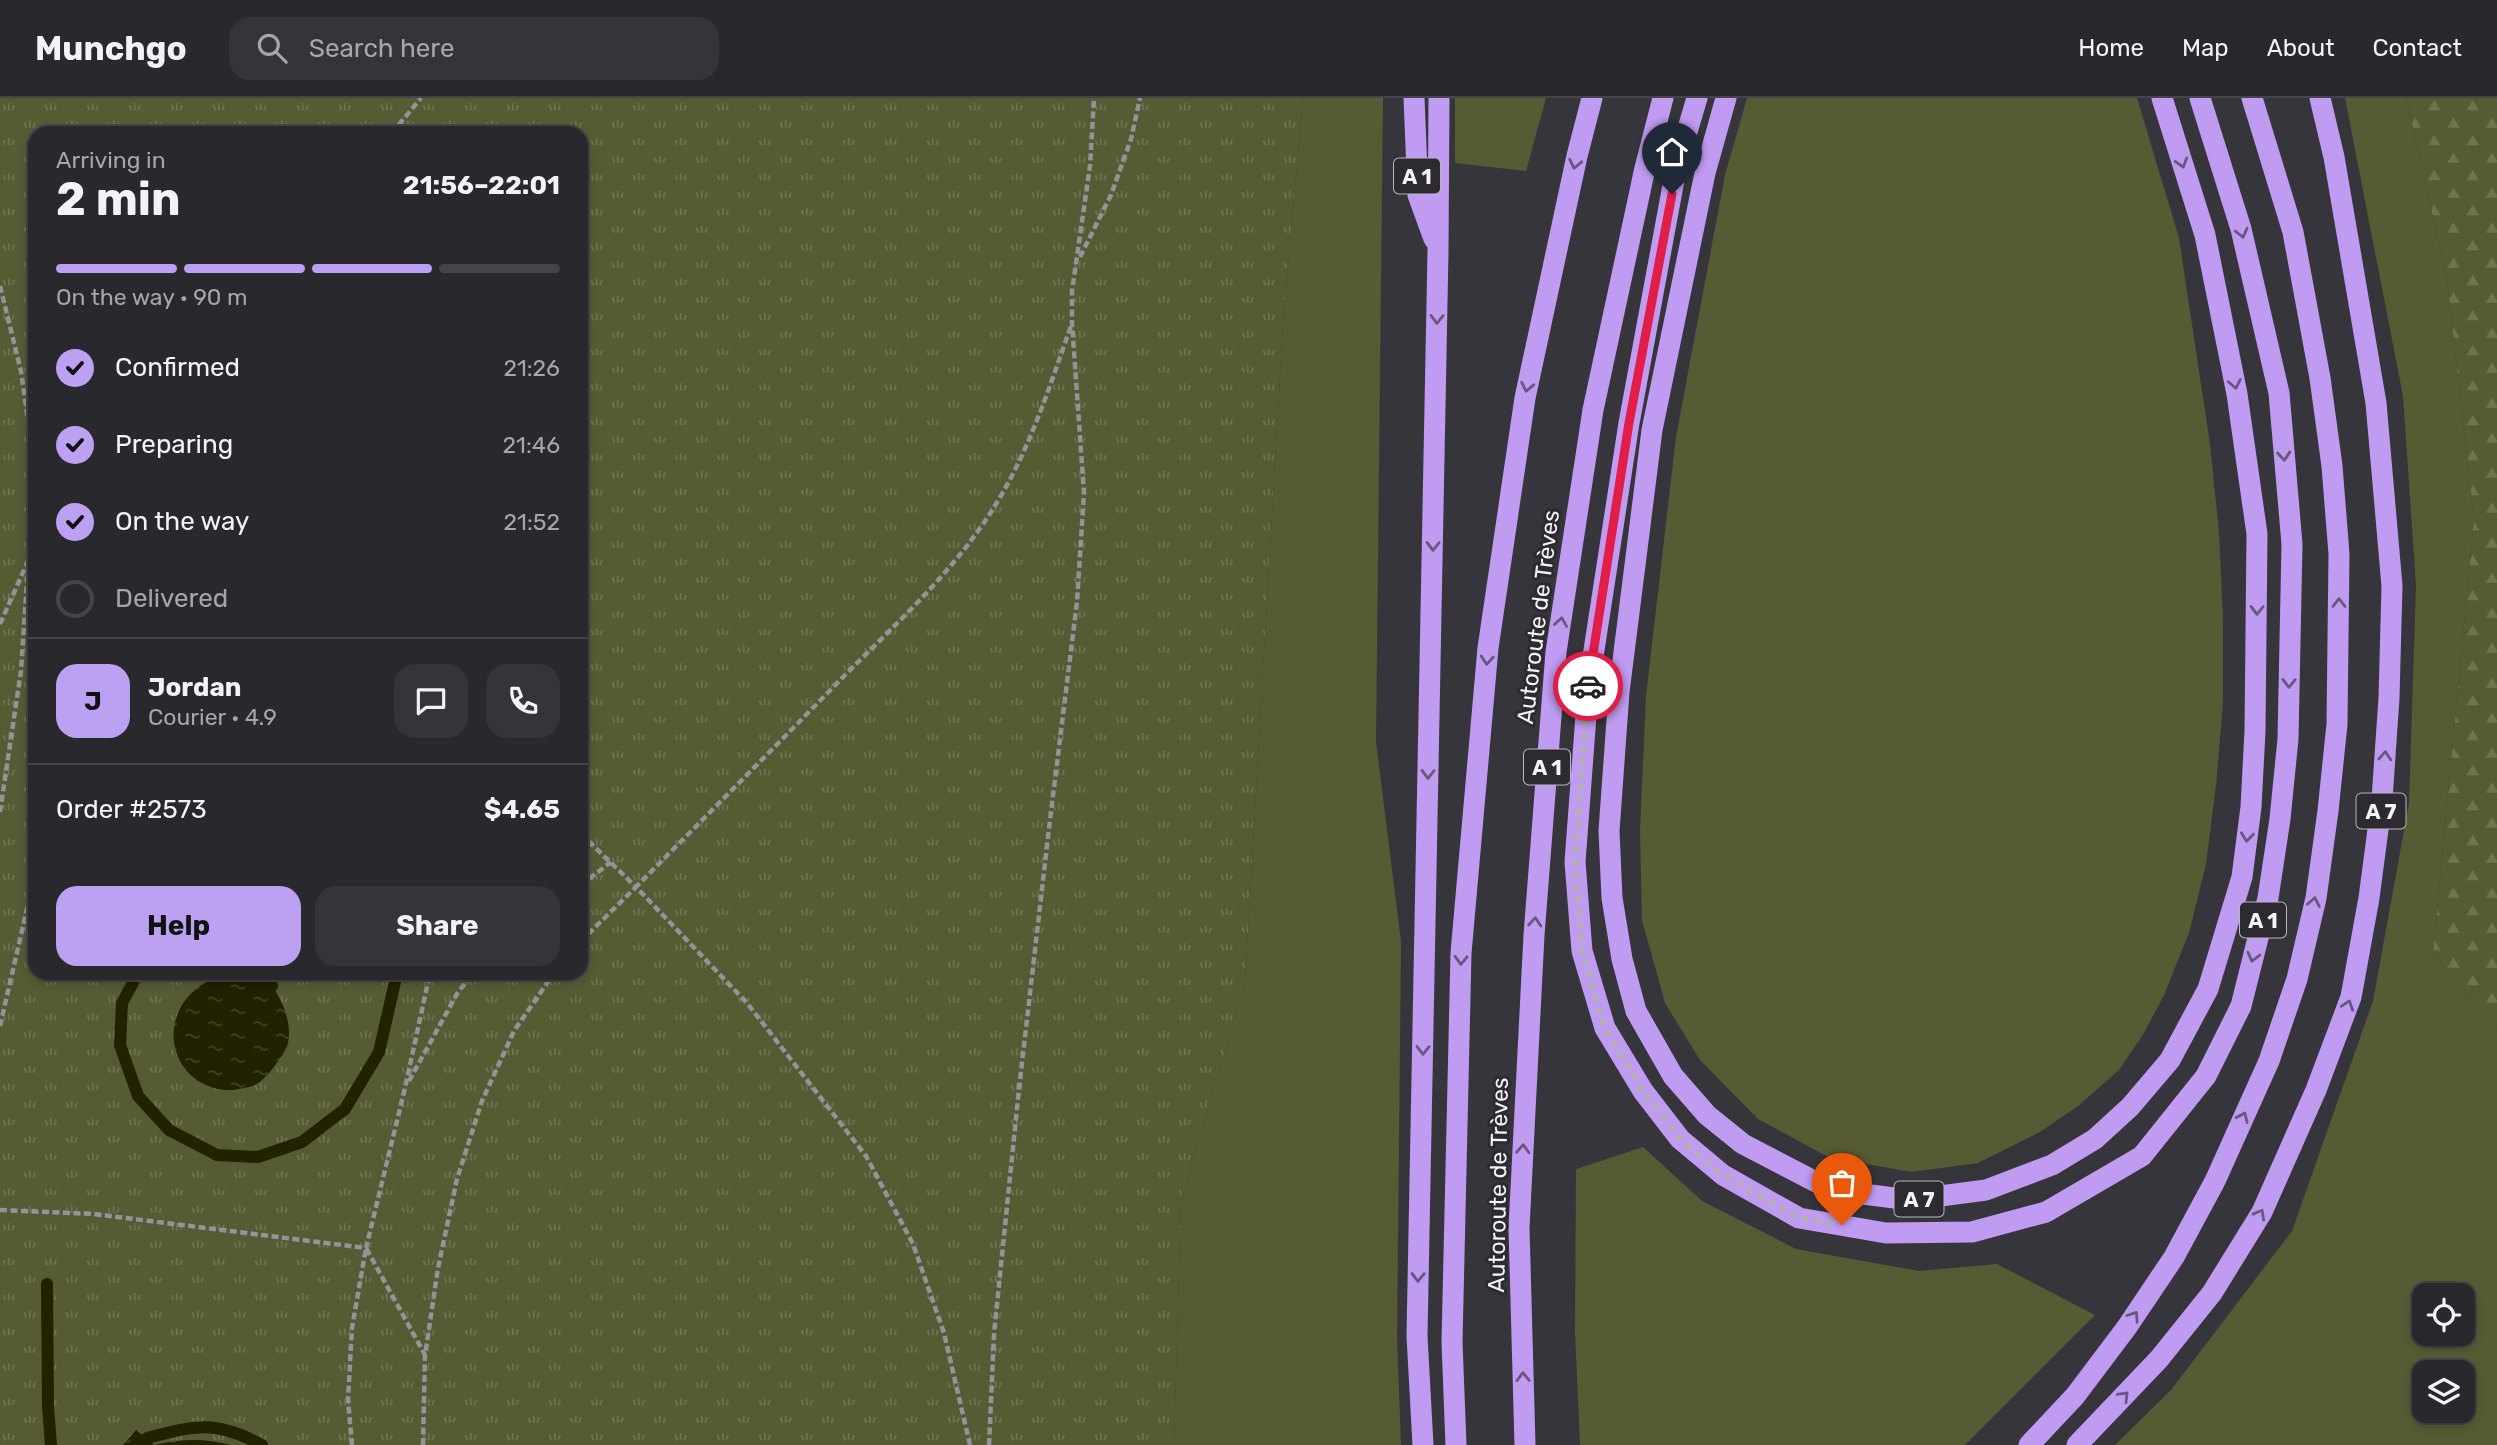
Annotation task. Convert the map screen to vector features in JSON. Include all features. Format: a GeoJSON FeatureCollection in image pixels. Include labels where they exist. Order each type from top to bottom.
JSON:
{"type":"FeatureCollection","features":[{"type":"Feature","properties":{"kind":"highway","name":"A 1"},"geometry":{"type":"LineString","coordinates":[[1414,98],[1418,195],[1438,251]]}},
{"type":"Feature","properties":{"kind":"highway","name":"A 1"},"geometry":{"type":"LineString","coordinates":[[1423,1445],[1417,1322],[1439,98]]}},
{"type":"Feature","properties":{"kind":"highway","name":"Autoroute de Trèves"},"geometry":{"type":"LineString","coordinates":[[1455,1445],[1452,1342],[1461,953],[1488,648],[1525,398],[1592,98]]}},
{"type":"Feature","properties":{"kind":"highway","name":"Autoroute de Trèves"},"geometry":{"type":"LineString","coordinates":[[1525,1445],[1519,1228],[1534,934],[1556,653],[1593,410],[1642,181],[1663,98]]}},
{"type":"Feature","properties":{"kind":"highway","name":"A 1"},"geometry":{"type":"LineString","coordinates":[[1697,98],[1676,169],[1631,409],[1588,689],[1575,862],[1582,951],[1605,1028],[1643,1091],[1680,1139],[1723,1175],[1799,1218],[1898,1233],[1972,1232],[2046,1212],[2141,1156],[2206,1076],[2241,1006],[2268,898],[2283,792],[2288,739],[2292,544],[2279,393],[2242,229],[2200,98]]}},
{"type":"Feature","properties":{"kind":"highway","name":"A 7"},"geometry":{"type":"LineString","coordinates":[[1726,98],[1705,173],[1652,430],[1619,692],[1609,831],[1612,898],[1622,959],[1636,1011],[1673,1076],[1707,1115],[1743,1144],[1816,1182],[1863,1194],[1910,1200],[1986,1190],[2052,1165],[2095,1139],[2130,1107],[2170,1060],[2208,989],[2242,877],[2251,807],[2255,731],[2257,534],[2237,394],[2205,235],[2162,98]]}},
{"type":"Feature","properties":{"kind":"highway"},"geometry":{"type":"LineString","coordinates":[[2029,1445],[2076,1396],[2127,1327],[2174,1257],[2215,1181],[2269,1061],[2297,979],[2316,898],[2329,811],[2337,724],[2339,554],[2332,466],[2320,377],[2293,232],[2252,98]]}},
{"type":"Feature","properties":{"kind":"highway","name":"A 7"},"geometry":{"type":"LineString","coordinates":[[2077,1445],[2159,1359],[2197,1312],[2212,1293],[2262,1212],[2316,1090],[2351,997],[2370,898],[2382,799],[2389,698],[2392,586],[2376,403],[2333,157],[2320,98]]}},
{"type":"Feature","properties":{"kind":"path"},"geometry":{"type":"LineString","coordinates":[[398,126],[421,98]]}},
{"type":"Feature","properties":{"kind":"path"},"geometry":{"type":"LineString","coordinates":[[989,1445],[994,1334],[1016,1116],[1077,602],[1084,494],[1072,290],[1090,166],[1094,98]]}},
{"type":"Feature","properties":{"kind":"path"},"geometry":{"type":"LineString","coordinates":[[1077,262],[1111,195],[1130,139],[1140,98]]}},
{"type":"Feature","properties":{"kind":"path"},"geometry":{"type":"LineString","coordinates":[[0,286],[21,371],[28,421]]}},
{"type":"Feature","properties":{"kind":"path"},"geometry":{"type":"LineString","coordinates":[[588,934],[934,584],[966,545],[995,506],[1018,464],[1037,421],[1072,323]]}},
{"type":"Feature","properties":{"kind":"path"},"geometry":{"type":"LineString","coordinates":[[0,624],[28,561]]}},
{"type":"Feature","properties":{"kind":"path"},"geometry":{"type":"LineString","coordinates":[[0,812],[21,671],[28,582]]}},
{"type":"Feature","properties":{"kind":"path"},"geometry":{"type":"LineString","coordinates":[[588,841],[747,1003],[866,1156],[914,1244],[944,1333],[964,1429],[970,1445]]}},
{"type":"Feature","properties":{"kind":"path"},"geometry":{"type":"LineString","coordinates":[[588,880],[611,862]]}},
{"type":"Feature","properties":{"kind":"path"},"geometry":{"type":"LineString","coordinates":[[0,1026],[28,904]]}},
{"type":"Feature","properties":{"kind":"path"},"geometry":{"type":"LineString","coordinates":[[352,1445],[348,1399],[352,1328],[366,1248],[428,980]]}},
{"type":"Feature","properties":{"kind":"path"},"geometry":{"type":"LineString","coordinates":[[405,1088],[458,992],[468,980]]}},
{"type":"Feature","properties":{"kind":"path"},"geometry":{"type":"LineString","coordinates":[[424,1445],[425,1356],[438,1268],[457,1179],[482,1101],[514,1031],[549,980]]}},
{"type":"Feature","properties":{"kind":"path"},"geometry":{"type":"LineString","coordinates":[[0,1210],[94,1214],[366,1248]]}},
{"type":"Feature","properties":{"kind":"path"},"geometry":{"type":"LineString","coordinates":[[366,1248],[425,1356]]}},
{"type":"Feature","properties":{"kind":"green space"},"geometry":{"type":"Polygon","coordinates":[[[0,98],[1303,98],[1283,323],[1245,983],[1181,1201],[1174,1445],[0,1445],[0,98]]]}},
{"type":"Feature","properties":{"kind":"green space"},"geometry":{"type":"Polygon","coordinates":[[[1303,98],[1383,98],[1376,742],[1401,942],[1397,1338],[1401,1445],[1174,1445],[1181,1201],[1245,983],[1283,323],[1303,98]]]}},
{"type":"Feature","properties":{"kind":"green space"},"geometry":{"type":"Polygon","coordinates":[[[1455,98],[1546,98],[1526,171],[1455,163],[1455,98]]]}},
{"type":"Feature","properties":{"kind":"green space"},"geometry":{"type":"Polygon","coordinates":[[[1747,98],[2137,98],[2179,238],[2210,444],[2219,533],[2223,619],[2223,702],[2206,864],[2189,933],[2164,995],[2144,1033],[2119,1070],[2078,1106],[2040,1132],[1978,1163],[1911,1172],[1828,1157],[1758,1119],[1700,1060],[1665,1003],[1642,920],[1640,831],[1646,696],[1676,437],[1725,175],[1747,98]]]}},
{"type":"Feature","properties":{"kind":"green space"},"geometry":{"type":"Polygon","coordinates":[[[2345,98],[2406,98],[2447,280],[2474,519],[2433,952],[2497,1031],[2497,1445],[2115,1445],[2171,1390],[2292,1231],[2373,1001],[2409,803],[2416,585],[2403,396],[2345,98]]]}},
{"type":"Feature","properties":{"kind":"green space"},"geometry":{"type":"Polygon","coordinates":[[[2406,98],[2497,98],[2497,1031],[2433,952],[2474,519],[2447,280],[2406,98]]]}},
{"type":"Feature","properties":{"kind":"green space"},"geometry":{"type":"Polygon","coordinates":[[[1643,1147],[1702,1201],[1796,1249],[1919,1271],[1997,1264],[2095,1315],[1965,1445],[1580,1445],[1575,1332],[1576,1169],[1643,1147]]]}},
{"type":"Feature","properties":{"kind":"water"},"geometry":{"type":"Polygon","coordinates":[[[212,980],[264,980],[281,1000],[289,1029],[288,1043],[279,1060],[255,1085],[224,1090],[205,1085],[191,1075],[181,1062],[175,1047],[177,1014],[186,999],[200,986],[212,980]]]}},
{"type":"Feature","properties":{"kind":"water"},"geometry":{"type":"Polygon","coordinates":[[[136,1430],[154,1445],[123,1445],[136,1430]]]}},
{"type":"Feature","properties":{"kind":"water"},"geometry":{"type":"Polygon","coordinates":[[[193,1440],[231,1445],[154,1445],[193,1440]]]}},
{"type":"Feature","properties":{"kind":"waterway"},"geometry":{"type":"LineString","coordinates":[[134,980],[122,1003],[120,1045],[138,1096],[169,1130],[217,1155],[258,1157],[302,1142],[345,1109],[379,1052],[395,980]]}},
{"type":"Feature","properties":{"kind":"waterway"},"geometry":{"type":"LineString","coordinates":[[267,980],[272,986]]}},
{"type":"Feature","properties":{"kind":"waterway"},"geometry":{"type":"LineString","coordinates":[[47,1284],[51,1445]]}},
{"type":"Feature","properties":{"kind":"waterway"},"geometry":{"type":"LineString","coordinates":[[147,1438],[206,1427],[232,1432],[262,1445]]}},
{"type":"Feature","properties":{"kind":"way so far"},"geometry":{"type":"LineString","coordinates":[[1588,686],[1575,862],[1582,951],[1605,1028],[1643,1091],[1680,1139],[1694,1151],[1723,1175],[1799,1218],[1842,1225]]}},
{"type":"Feature","properties":{"kind":"route"},"geometry":{"type":"LineString","coordinates":[[1588,686],[1629,423],[1672,194]]}}]}
